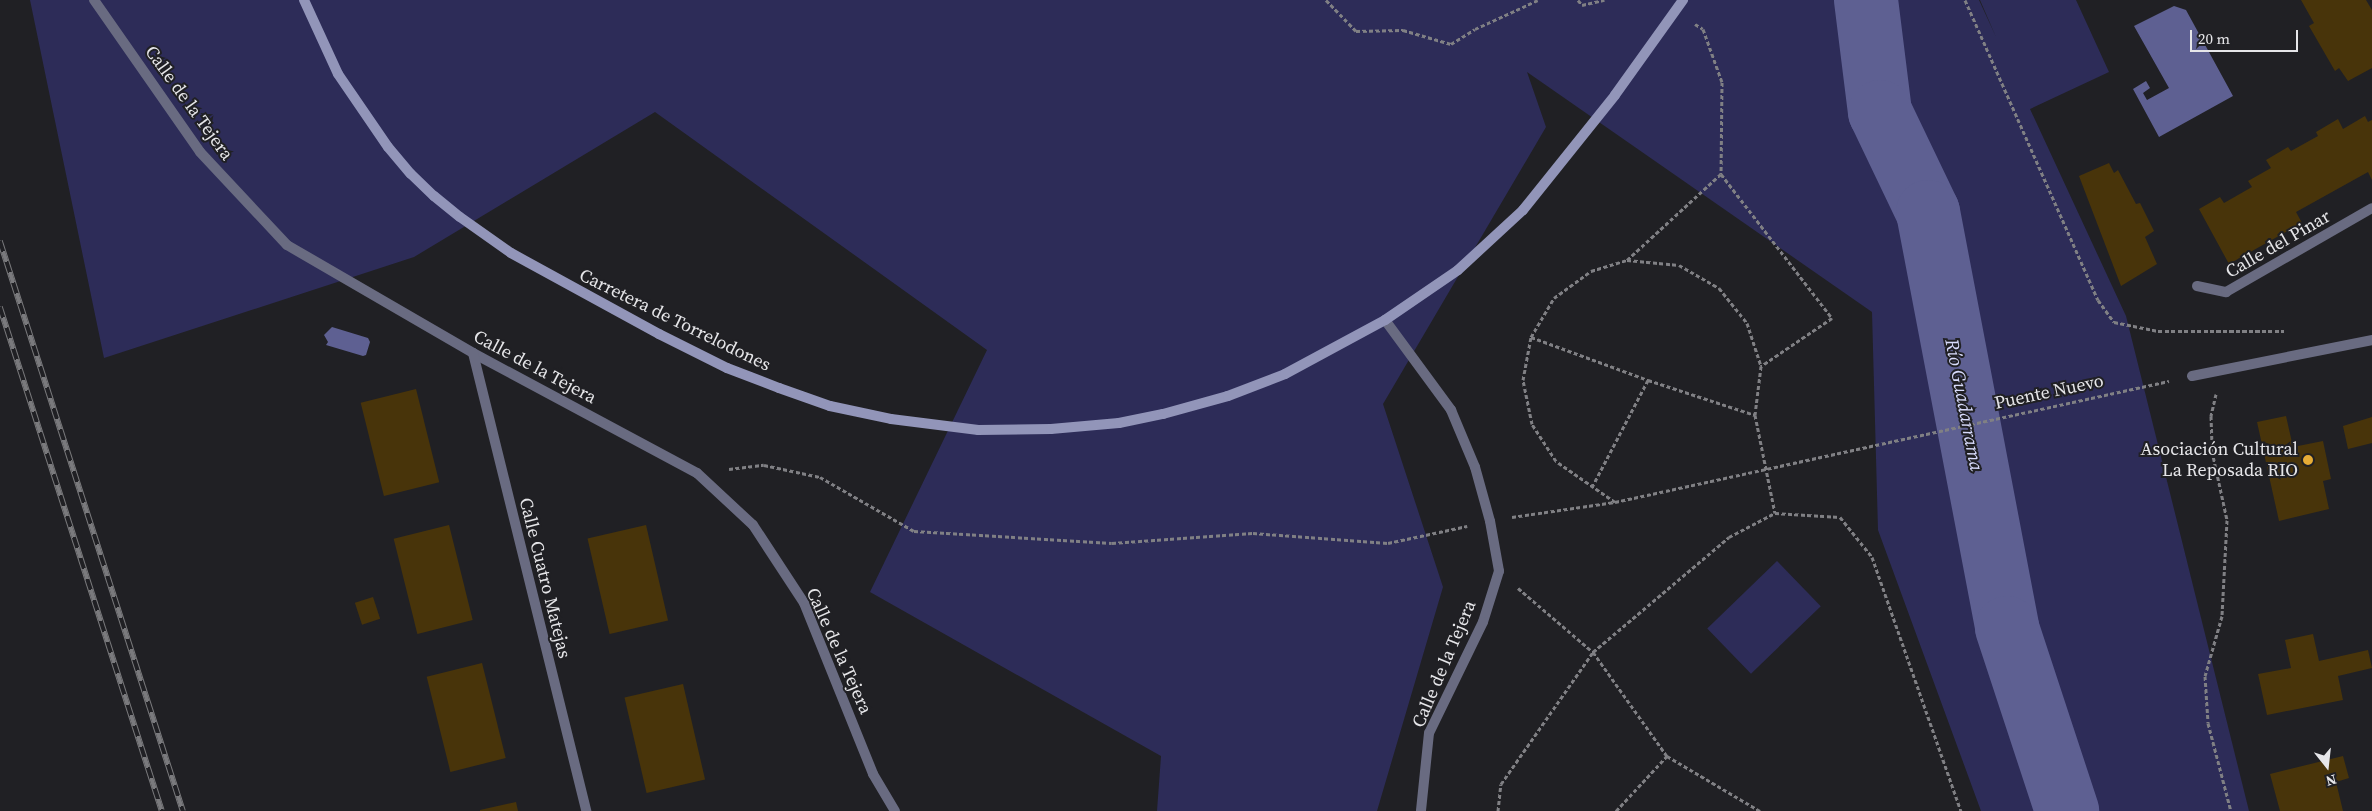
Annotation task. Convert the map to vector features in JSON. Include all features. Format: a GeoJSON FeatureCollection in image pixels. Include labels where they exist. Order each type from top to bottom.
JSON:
{"type":"FeatureCollection","features":[{"type":"Feature","properties":{"kind":"main road","name":"Carretera de Torrelodones"},"geometry":{"type":"LineString","coordinates":[[304,0],[338,74],[362,112],[411,174],[460,217],[511,253],[659,334],[727,368],[830,406],[891,419],[978,430],[1051,429],[1119,423],[1163,414],[1245,390],[1285,374],[1386,320],[1458,270],[1523,210],[1615,94],[1683,0]]}},
{"type":"Feature","properties":{"kind":"street","name":"Calle de la Tejera"},"geometry":{"type":"LineString","coordinates":[[94,0],[200,152],[287,245],[473,353],[698,473],[753,525],[804,603],[873,774],[895,811]]}},
{"type":"Feature","properties":{"kind":"street","name":"Calle del Pinar"},"geometry":{"type":"LineString","coordinates":[[2197,286],[2226,292],[2372,208]]}},
{"type":"Feature","properties":{"kind":"street","name":"Calle de la Tejera"},"geometry":{"type":"LineString","coordinates":[[1386,320],[1451,410],[1475,467],[1490,521],[1498,571],[1483,622],[1429,733],[1421,811]]}},
{"type":"Feature","properties":{"kind":"street"},"geometry":{"type":"LineString","coordinates":[[2192,376],[2372,340]]}},
{"type":"Feature","properties":{"kind":"street","name":"Calle Cuatro Matejas"},"geometry":{"type":"LineString","coordinates":[[473,353],[586,811]]}},
{"type":"Feature","properties":{"kind":"path"},"geometry":{"type":"LineString","coordinates":[[1326,0],[1356,31],[1403,30],[1451,44],[1475,29],[1538,0]]}},
{"type":"Feature","properties":{"kind":"path"},"geometry":{"type":"LineString","coordinates":[[1578,0],[1582,5],[1604,0]]}},
{"type":"Feature","properties":{"kind":"path"},"geometry":{"type":"LineString","coordinates":[[1965,0],[2098,300],[2114,322],[2158,331],[2290,332]]}},
{"type":"Feature","properties":{"kind":"path"},"geometry":{"type":"LineString","coordinates":[[1688,20],[1703,29],[1722,82],[1720,174],[1832,318],[1760,366]]}},
{"type":"Feature","properties":{"kind":"path"},"geometry":{"type":"LineString","coordinates":[[1627,260],[1720,174]]}},
{"type":"Feature","properties":{"kind":"path"},"geometry":{"type":"LineString","coordinates":[[1615,502],[1556,461],[1532,424],[1523,380],[1531,336],[1554,298],[1591,271],[1627,260],[1679,266],[1719,288],[1747,323],[1760,366],[1755,415],[1775,513]]}},
{"type":"Feature","properties":{"kind":"path"},"geometry":{"type":"LineString","coordinates":[[1531,336],[1648,380],[1755,415]]}},
{"type":"Feature","properties":{"kind":"path"},"geometry":{"type":"LineString","coordinates":[[2222,371],[2211,416],[2212,451],[2227,520],[2222,616],[2205,676],[2208,723],[2231,811]]}},
{"type":"Feature","properties":{"kind":"path","name":"Puente Nuevo"},"geometry":{"type":"LineString","coordinates":[[698,473],[764,465],[820,477],[914,531],[1112,543],[1252,533],[1388,543],[1490,521],[1615,502],[1766,467],[2192,376]]}},
{"type":"Feature","properties":{"kind":"path"},"geometry":{"type":"LineString","coordinates":[[1592,487],[1648,380]]}},
{"type":"Feature","properties":{"kind":"path"},"geometry":{"type":"LineString","coordinates":[[1498,811],[1502,784],[1593,652],[1729,537],[1775,513],[1840,517],[1872,557],[1960,811]]}},
{"type":"Feature","properties":{"kind":"path"},"geometry":{"type":"LineString","coordinates":[[1498,571],[1593,652],[1666,756],[1760,811]]}},
{"type":"Feature","properties":{"kind":"path"},"geometry":{"type":"LineString","coordinates":[[1616,811],[1666,756]]}},
{"type":"Feature","properties":{"kind":"shaded area"},"geometry":{"type":"Polygon","coordinates":[[[30,0],[1979,0],[1996,37],[1980,0],[2076,0],[2109,72],[2030,109],[2126,316],[2249,811],[1981,811],[1878,530],[1872,312],[1527,72],[1546,127],[1383,404],[1443,587],[1377,811],[1157,811],[1161,756],[870,592],[987,350],[655,112],[414,257],[104,358],[30,0]]]}},
{"type":"Feature","properties":{"kind":"shaded area"},"geometry":{"type":"Polygon","coordinates":[[[1777,561],[1821,606],[1751,674],[1707,628],[1777,561]]]}},
{"type":"Feature","properties":{"kind":"water"},"geometry":{"type":"Polygon","coordinates":[[[2174,6],[2186,10],[2233,96],[2159,137],[2133,89],[2146,81],[2150,88],[2143,93],[2147,100],[2169,88],[2134,26],[2174,6]]]}},
{"type":"Feature","properties":{"kind":"water"},"geometry":{"type":"Polygon","coordinates":[[[332,327],[368,338],[370,342],[366,355],[363,356],[326,345],[328,342],[324,335],[332,327]]]}},
{"type":"Feature","properties":{"kind":"building"},"geometry":{"type":"Polygon","coordinates":[[[2301,0],[2366,0],[2372,10],[2372,68],[2348,81],[2339,68],[2335,71],[2309,26],[2314,23],[2301,0]]]}},
{"type":"Feature","properties":{"kind":"building"},"geometry":{"type":"Polygon","coordinates":[[[2365,116],[2368,122],[2372,120],[2372,180],[2368,172],[2296,212],[2302,223],[2229,264],[2199,209],[2220,197],[2224,203],[2252,187],[2248,181],[2271,168],[2266,160],[2288,147],[2291,151],[2318,136],[2316,132],[2338,119],[2343,129],[2365,116]]]}},
{"type":"Feature","properties":{"kind":"building"},"geometry":{"type":"Polygon","coordinates":[[[2109,163],[2114,173],[2118,170],[2136,204],[2140,203],[2154,231],[2145,237],[2157,264],[2121,286],[2079,176],[2109,163]]]}},
{"type":"Feature","properties":{"kind":"building"},"geometry":{"type":"Polygon","coordinates":[[[416,389],[439,482],[384,496],[361,403],[416,389]]]}},
{"type":"Feature","properties":{"kind":"building"},"geometry":{"type":"Polygon","coordinates":[[[2286,416],[2293,447],[2323,441],[2331,479],[2323,481],[2329,509],[2279,521],[2257,422],[2286,416]]]}},
{"type":"Feature","properties":{"kind":"building"},"geometry":{"type":"Polygon","coordinates":[[[2372,417],[2372,443],[2348,449],[2343,426],[2372,417]]]}},
{"type":"Feature","properties":{"kind":"building"},"geometry":{"type":"Polygon","coordinates":[[[449,525],[473,620],[417,634],[394,539],[449,525]]]}},
{"type":"Feature","properties":{"kind":"building"},"geometry":{"type":"Polygon","coordinates":[[[646,525],[668,620],[610,634],[588,538],[646,525]]]}},
{"type":"Feature","properties":{"kind":"building"},"geometry":{"type":"Polygon","coordinates":[[[373,597],[380,619],[362,625],[355,603],[373,597]]]}},
{"type":"Feature","properties":{"kind":"building"},"geometry":{"type":"Polygon","coordinates":[[[2313,634],[2319,661],[2368,650],[2372,668],[2338,676],[2343,700],[2267,715],[2258,674],[2291,668],[2285,640],[2313,634]]]}},
{"type":"Feature","properties":{"kind":"building"},"geometry":{"type":"Polygon","coordinates":[[[482,663],[506,758],[450,772],[427,677],[482,663]]]}},
{"type":"Feature","properties":{"kind":"building"},"geometry":{"type":"Polygon","coordinates":[[[683,684],[705,779],[647,793],[625,697],[683,684]]]}},
{"type":"Feature","properties":{"kind":"building"},"geometry":{"type":"Polygon","coordinates":[[[2343,756],[2349,778],[2336,782],[2343,811],[2280,811],[2270,774],[2343,756]]]}},
{"type":"Feature","properties":{"kind":"building"},"geometry":{"type":"Polygon","coordinates":[[[516,802],[518,811],[480,811],[480,810],[516,802]]]}},
{"type":"Feature","properties":{"kind":"waterway","name":"Río Guadarrama"},"geometry":{"type":"LineString","coordinates":[[1866,0],[1880,112],[1928,212],[2007,628],[2067,811]]}},
{"type":"Feature","properties":{"kind":"railway"},"geometry":{"type":"LineString","coordinates":[[0,241],[183,811]]}},
{"type":"Feature","properties":{"kind":"railway"},"geometry":{"type":"LineString","coordinates":[[0,307],[162,811]]}},
{"type":"Feature","properties":{"kind":"place","name":"Asociación Cultural La Reposada RIO"},"geometry":{"type":"Point","coordinates":[2308,460]}}]}
